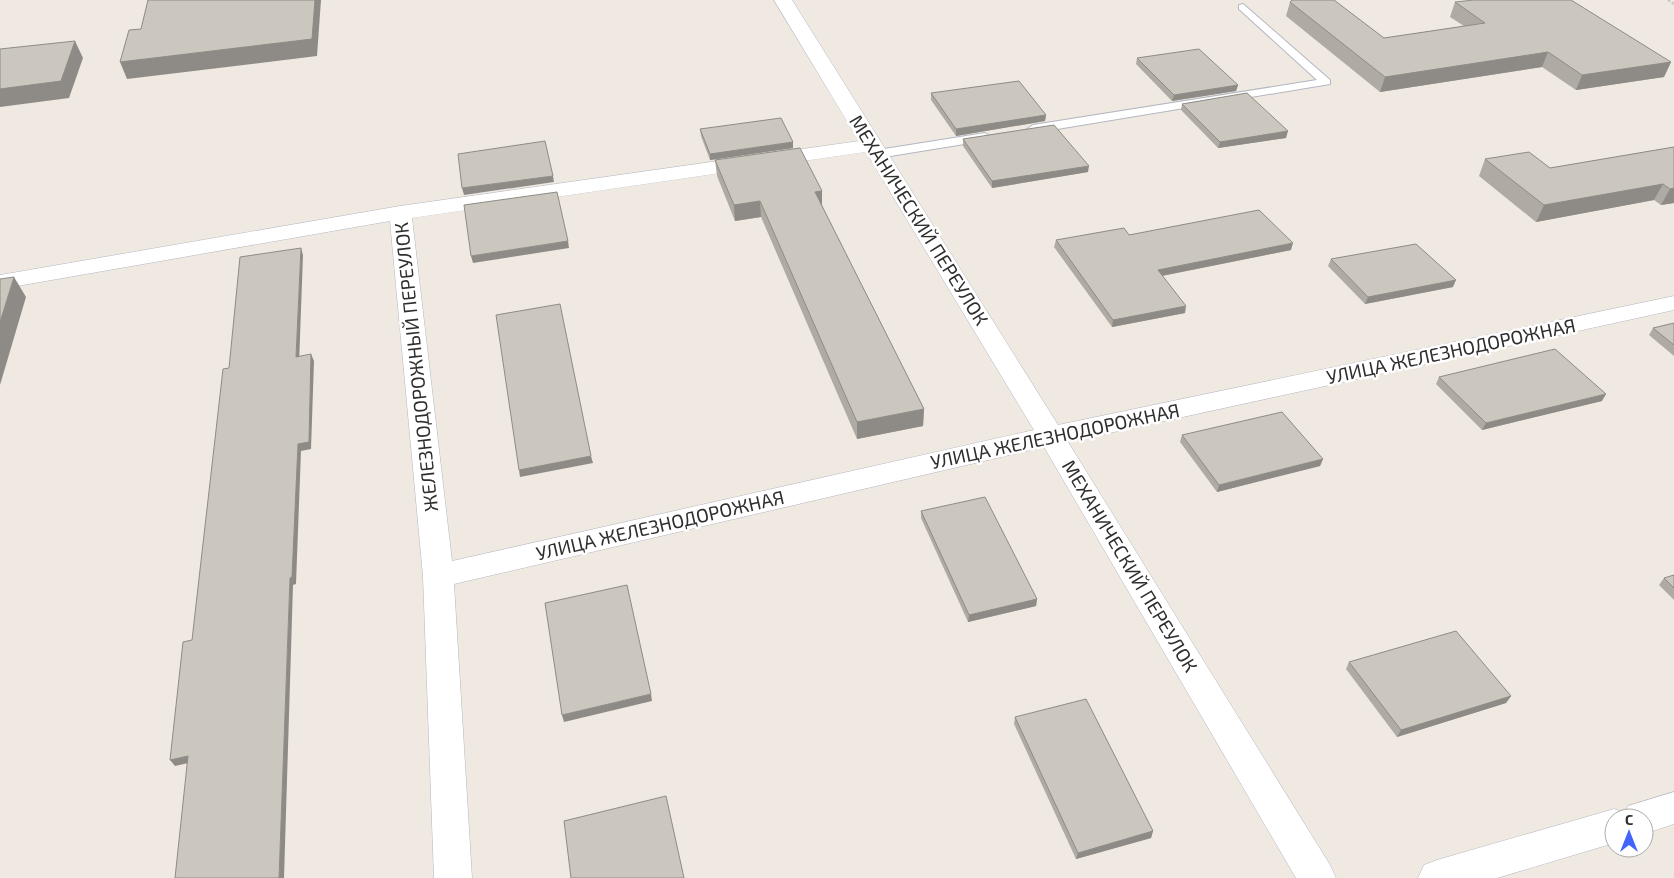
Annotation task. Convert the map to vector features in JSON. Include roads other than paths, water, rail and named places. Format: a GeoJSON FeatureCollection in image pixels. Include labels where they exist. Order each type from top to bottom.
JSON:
{"type":"FeatureCollection","features":[{"type":"Feature","properties":{"kind":"street","name":"МЕХАНИЧЕСКИЙ ПЕРЕУЛОК"},"geometry":{"type":"LineString","coordinates":[[783,0],[1052,436],[1317,878]]}},
{"type":"Feature","properties":{"kind":"street","name":"ЖЕЛЕЗНОДОРОЖНЫЙ ПЕРЕУЛОК"},"geometry":{"type":"LineString","coordinates":[[453,878],[438,576],[400,213],[875,150]]}},
{"type":"Feature","properties":{"kind":"street"},"geometry":{"type":"LineString","coordinates":[[0,282],[400,213]]}},
{"type":"Feature","properties":{"kind":"street","name":"УЛИЦА ЖЕЛЕЗНОДОРОЖНАЯ"},"geometry":{"type":"LineString","coordinates":[[438,576],[1052,436],[1674,303]]}},
{"type":"Feature","properties":{"kind":"street"},"geometry":{"type":"LineString","coordinates":[[1654,814],[1674,808]]}},
{"type":"Feature","properties":{"kind":"street"},"geometry":{"type":"LineString","coordinates":[[1436,878],[1604,829]]}},
{"type":"Feature","properties":{"kind":"lane"},"geometry":{"type":"LineString","coordinates":[[1024,131],[1326,82],[1243,7]]}},
{"type":"Feature","properties":{"kind":"lane"},"geometry":{"type":"LineString","coordinates":[[875,150],[995,135]]}}]}
